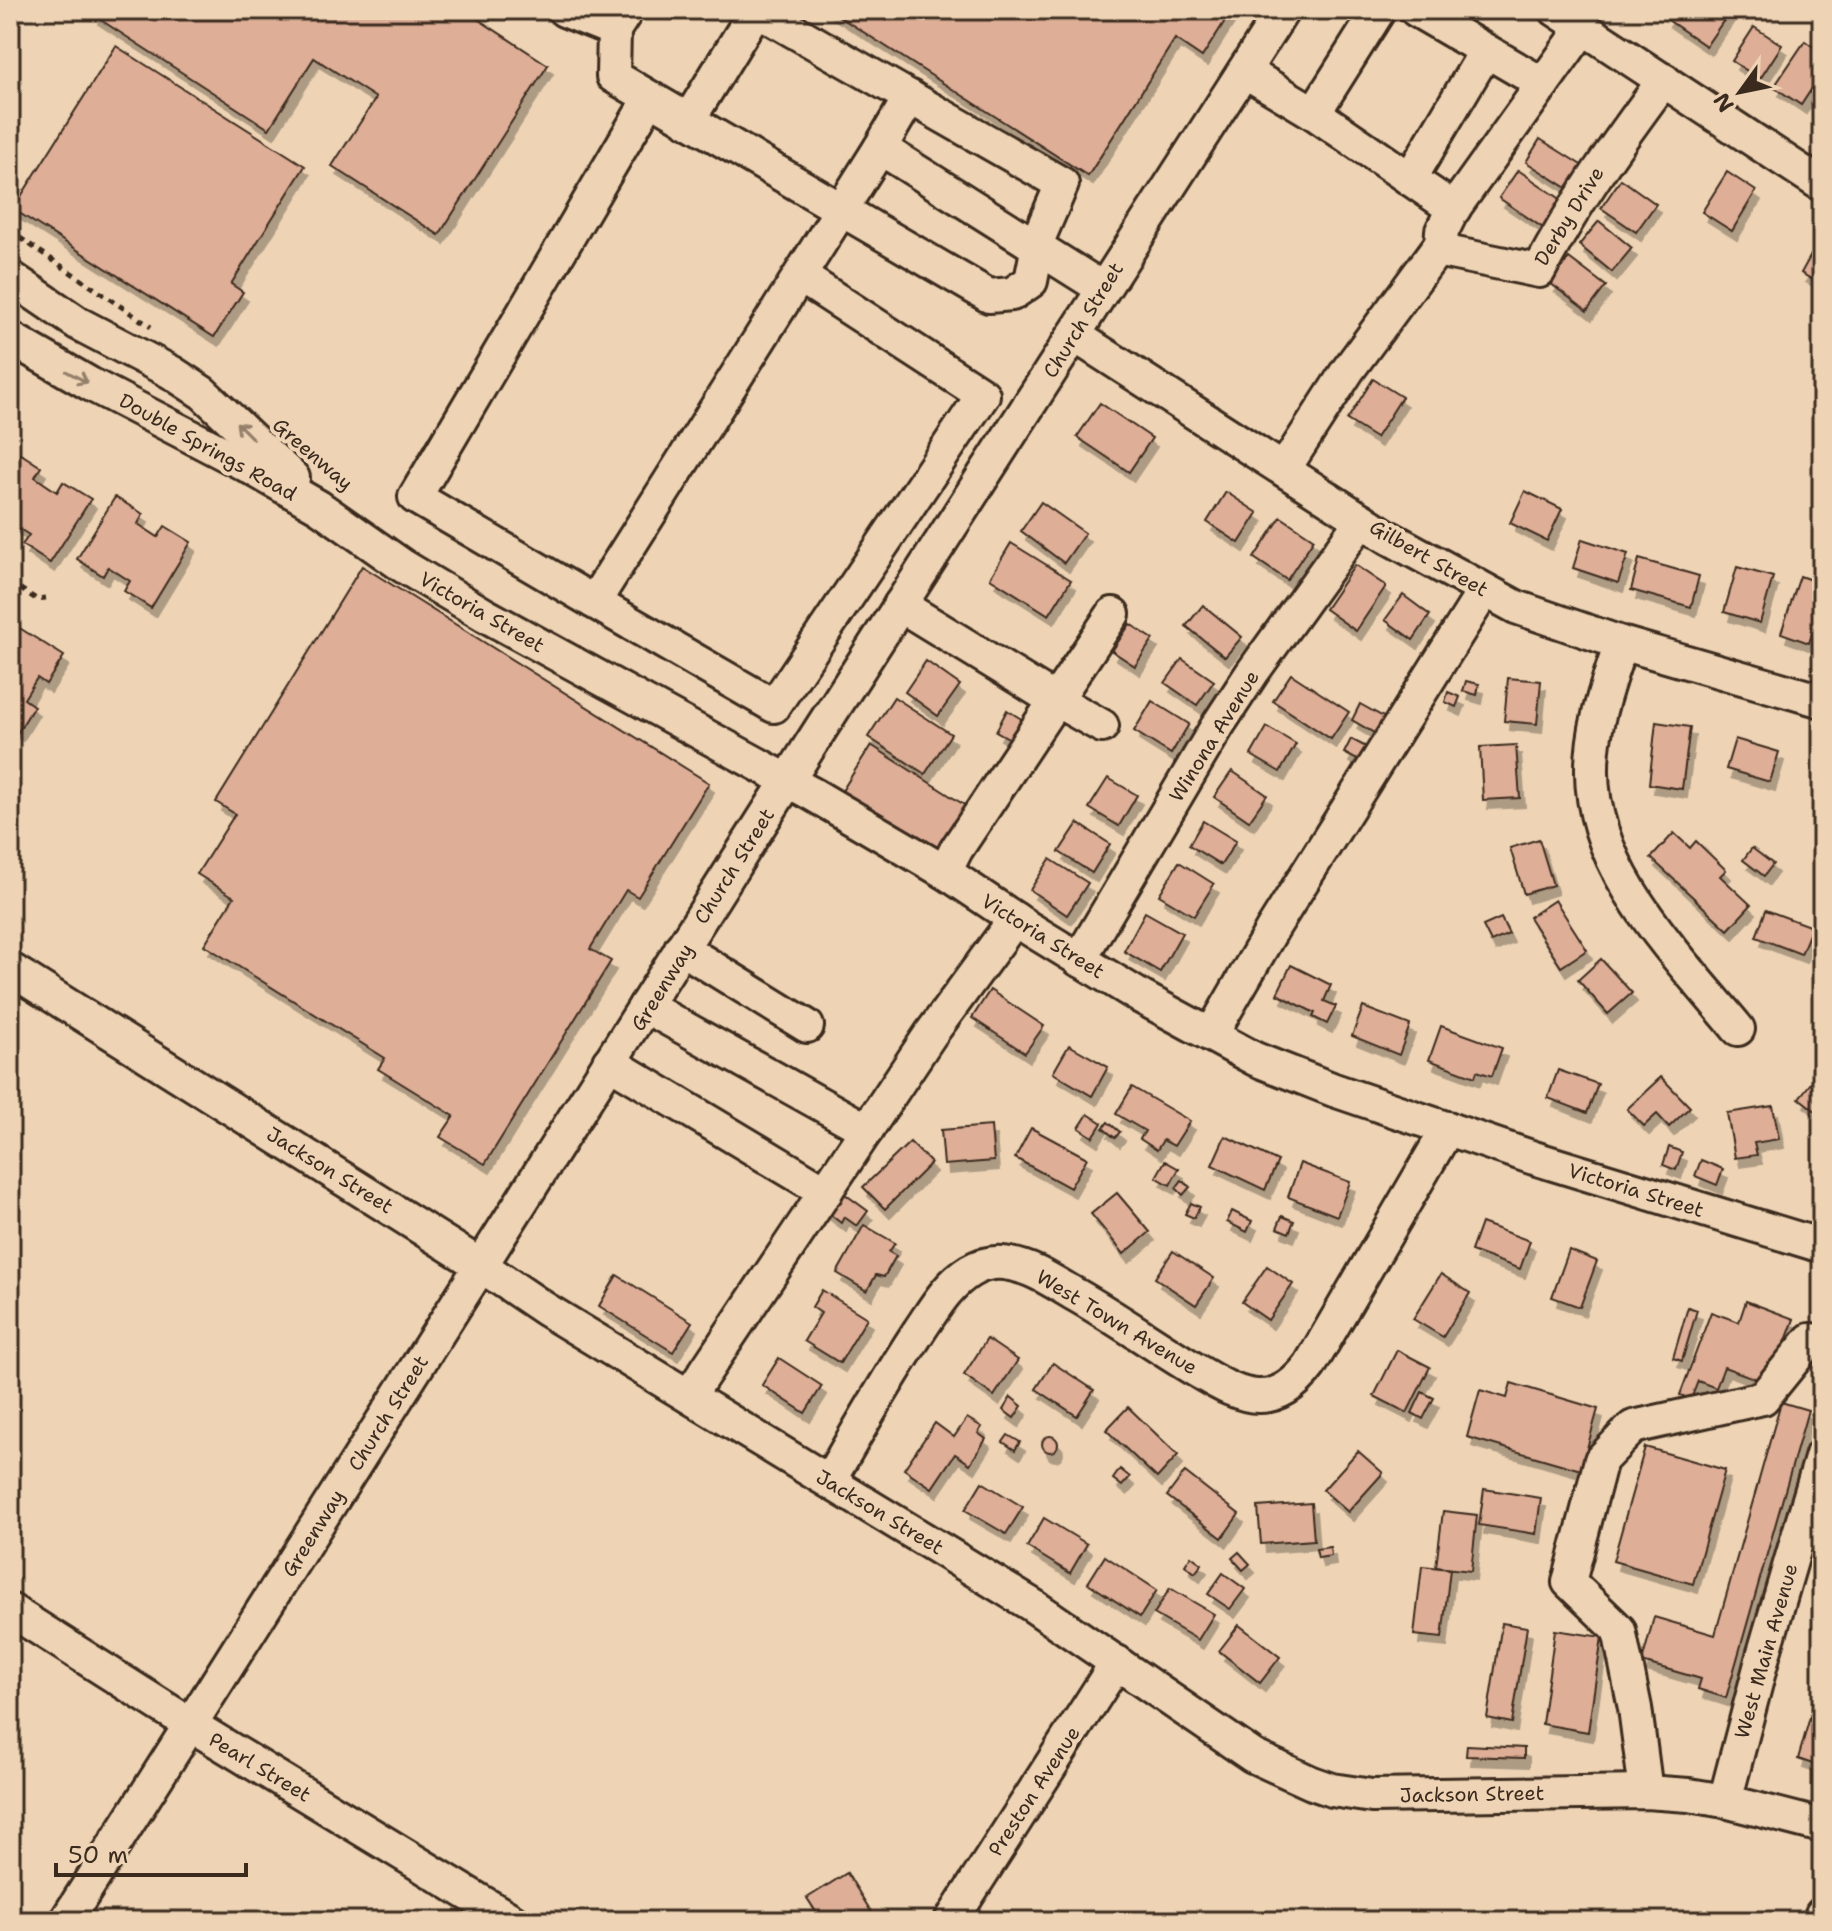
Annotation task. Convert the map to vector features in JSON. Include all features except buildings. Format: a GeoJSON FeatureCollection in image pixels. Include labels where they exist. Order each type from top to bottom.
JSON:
{"type":"FeatureCollection","features":[{"type":"Feature","properties":{"kind":"street"},"geometry":{"type":"LineString","coordinates":[[564,10],[621,20],[613,76],[688,121],[989,296],[1012,294],[1031,281],[1040,235],[1062,184],[757,10],[688,121]]}},
{"type":"Feature","properties":{"kind":"street","name":"Church Street"},"geometry":{"type":"LineString","coordinates":[[66,1921],[681,948],[1283,10]]}},
{"type":"Feature","properties":{"kind":"street"},"geometry":{"type":"LineString","coordinates":[[1314,113],[1379,10]]}},
{"type":"Feature","properties":{"kind":"street"},"geometry":{"type":"LineString","coordinates":[[1416,10],[1543,84]]}},
{"type":"Feature","properties":{"kind":"street"},"geometry":{"type":"LineString","coordinates":[[1556,10],[1822,185]]}},
{"type":"Feature","properties":{"kind":"street"},"geometry":{"type":"LineString","coordinates":[[1284,469],[1348,370],[1441,244],[1444,225],[1454,209],[1583,28]]}},
{"type":"Feature","properties":{"kind":"street"},"geometry":{"type":"LineString","coordinates":[[1410,179],[1486,51]]}},
{"type":"Feature","properties":{"kind":"street"},"geometry":{"type":"LineString","coordinates":[[1244,71],[1314,113],[1454,209]]}},
{"type":"Feature","properties":{"kind":"street","name":"Derby Drive"},"geometry":{"type":"LineString","coordinates":[[1441,244],[1446,252],[1539,271],[1559,231],[1601,165],[1664,80]]}},
{"type":"Feature","properties":{"kind":"street"},"geometry":{"type":"LineString","coordinates":[[594,602],[910,97]]}},
{"type":"Feature","properties":{"kind":"street"},"geometry":{"type":"LineString","coordinates":[[650,98],[415,497],[774,706],[983,395],[800,276]]}},
{"type":"Feature","properties":{"kind":"street"},"geometry":{"type":"LineString","coordinates":[[880,148],[1102,288]]}},
{"type":"Feature","properties":{"kind":"street","name":"Double Springs Road"},"geometry":{"type":"LineString","coordinates":[[10,277],[79,324],[171,372],[203,393],[243,428],[319,507]]}},
{"type":"Feature","properties":{"kind":"street","name":"Gilbert Street"},"geometry":{"type":"LineString","coordinates":[[1074,335],[1362,520],[1484,591],[1531,612],[1621,643],[1822,701]]}},
{"type":"Feature","properties":{"kind":"street","name":"Double Springs Road"},"geometry":{"type":"LineString","coordinates":[[10,338],[90,384],[210,444],[319,507]]}},
{"type":"Feature","properties":{"kind":"street","name":"Victoria Street"},"geometry":{"type":"LineString","coordinates":[[319,507],[403,566],[485,615],[945,872],[1079,960],[1255,1059],[1334,1090],[1573,1171],[1822,1246]]}},
{"type":"Feature","properties":{"kind":"street","name":"Winona Avenue"},"geometry":{"type":"LineString","coordinates":[[1079,960],[1218,725],[1362,520]]}},
{"type":"Feature","properties":{"kind":"street"},"geometry":{"type":"LineString","coordinates":[[1211,1035],[1273,928],[1484,591]]}},
{"type":"Feature","properties":{"kind":"street"},"geometry":{"type":"LineString","coordinates":[[900,605],[1102,726]]}},
{"type":"Feature","properties":{"kind":"street"},"geometry":{"type":"LineString","coordinates":[[945,872],[956,850],[1113,614]]}},
{"type":"Feature","properties":{"kind":"street"},"geometry":{"type":"LineString","coordinates":[[1621,643],[1598,716],[1592,766],[1592,792],[1604,843],[1647,917],[1738,1029]]}},
{"type":"Feature","properties":{"kind":"street"},"geometry":{"type":"LineString","coordinates":[[689,1396],[955,998],[1015,919]]}},
{"type":"Feature","properties":{"kind":"street"},"geometry":{"type":"LineString","coordinates":[[681,948],[807,1026]]}},
{"type":"Feature","properties":{"kind":"street","name":"Jackson Street"},"geometry":{"type":"LineString","coordinates":[[10,969],[545,1309],[1032,1605],[1253,1756],[1292,1775],[1332,1790],[1387,1796],[1646,1792],[1725,1801],[1822,1826]]}},
{"type":"Feature","properties":{"kind":"street"},"geometry":{"type":"LineString","coordinates":[[645,1006],[867,1130]]}},
{"type":"Feature","properties":{"kind":"street"},"geometry":{"type":"LineString","coordinates":[[609,1062],[826,1192]]}},
{"type":"Feature","properties":{"kind":"street","name":"West Town Avenue"},"geometry":{"type":"LineString","coordinates":[[829,1481],[888,1378],[934,1308],[957,1280],[986,1264],[1009,1264],[1033,1271],[1095,1306],[1185,1364],[1235,1390],[1257,1396],[1277,1393],[1295,1382],[1310,1365],[1448,1128]]}},
{"type":"Feature","properties":{"kind":"street"},"geometry":{"type":"LineString","coordinates":[[1646,1792],[1635,1708],[1619,1630],[1569,1582],[1601,1460],[1633,1427],[1763,1398],[1810,1340],[1822,1341]]}},
{"type":"Feature","properties":{"kind":"street","name":"West Main Avenue"},"geometry":{"type":"LineString","coordinates":[[1725,1801],[1763,1656],[1822,1455]]}},
{"type":"Feature","properties":{"kind":"street","name":"Pearl Street"},"geometry":{"type":"LineString","coordinates":[[10,1610],[191,1725],[513,1921]]}},
{"type":"Feature","properties":{"kind":"street","name":"Preston Avenue"},"geometry":{"type":"LineString","coordinates":[[951,1921],[1117,1662]]}},
{"type":"Feature","properties":{"kind":"street"},"geometry":{"type":"LineString","coordinates":[[1821,1921],[1822,1914]]}},
{"type":"Feature","properties":{"kind":"path"},"geometry":{"type":"LineString","coordinates":[[10,231],[156,331]]}},
{"type":"Feature","properties":{"kind":"path"},"geometry":{"type":"LineString","coordinates":[[10,582],[36,599],[46,598]]}}]}
